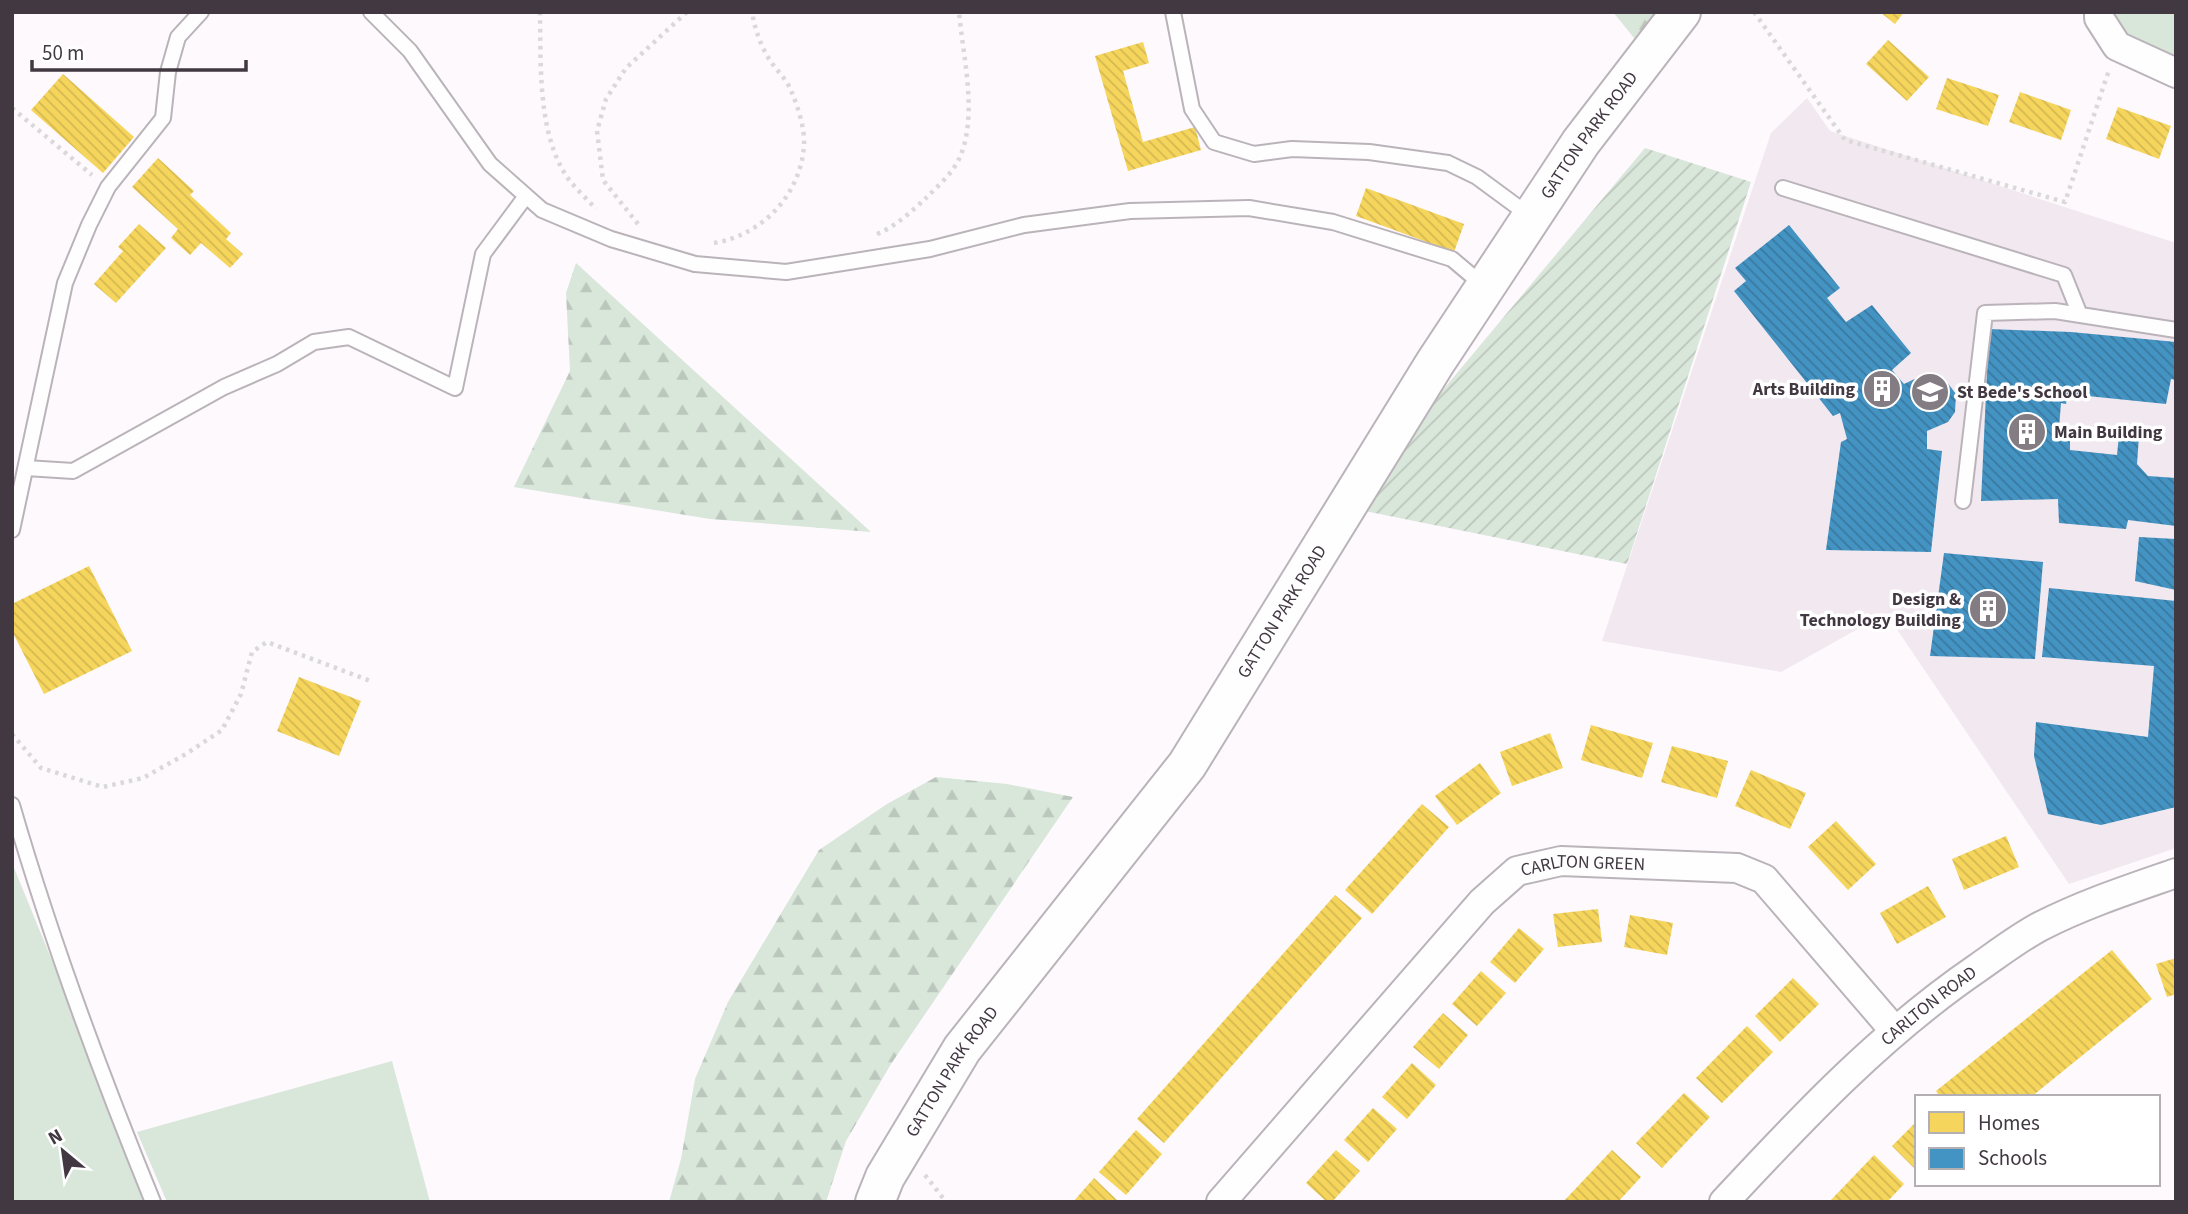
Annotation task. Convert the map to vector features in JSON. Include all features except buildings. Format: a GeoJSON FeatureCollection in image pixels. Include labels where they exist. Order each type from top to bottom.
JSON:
{"type":"FeatureCollection","features":[{"type":"Feature","properties":{"kind":"main road","name":"GATTON PARK ROAD"},"geometry":{"type":"LineString","coordinates":[[875,1202],[886,1177],[962,1049],[1187,765],[1435,362],[1581,142],[1681,12]]}},
{"type":"Feature","properties":{"kind":"street"},"geometry":{"type":"LineString","coordinates":[[2099,12],[2099,18],[2117,46],[2176,73]]}},
{"type":"Feature","properties":{"kind":"street","name":"CARLTON GREEN"},"geometry":{"type":"LineString","coordinates":[[1221,1202],[1482,902],[1517,871],[1562,861],[1738,868],[1764,879],[1894,1030]]}},
{"type":"Feature","properties":{"kind":"street","name":"CARLTON ROAD"},"geometry":{"type":"LineString","coordinates":[[1724,1202],[1815,1105],[1894,1030],[1949,987],[2039,927],[2085,905],[2176,873]]}},
{"type":"Feature","properties":{"kind":"lane"},"geometry":{"type":"LineString","coordinates":[[12,530],[65,283],[108,187],[163,118],[168,72],[178,37],[201,12]]}},
{"type":"Feature","properties":{"kind":"lane"},"geometry":{"type":"LineString","coordinates":[[371,12],[410,51],[490,164],[542,210],[611,239],[695,264],[786,272],[930,249],[1024,225],[1130,211],[1249,208],[1333,222],[1452,259],[1485,287]]}},
{"type":"Feature","properties":{"kind":"lane"},"geometry":{"type":"LineString","coordinates":[[1173,12],[1192,109],[1214,142],[1254,154],[1292,149],[1369,152],[1448,163],[1477,177],[1531,217]]}},
{"type":"Feature","properties":{"kind":"lane"},"geometry":{"type":"LineString","coordinates":[[1783,188],[2064,275],[2080,315]]}},
{"type":"Feature","properties":{"kind":"lane"},"geometry":{"type":"LineString","coordinates":[[26,468],[73,471],[224,387],[277,364],[314,342],[349,337],[455,388],[484,254],[526,196]]}},
{"type":"Feature","properties":{"kind":"lane"},"geometry":{"type":"LineString","coordinates":[[1963,501],[1985,313],[2055,311],[2176,330]]}},
{"type":"Feature","properties":{"kind":"lane"},"geometry":{"type":"LineString","coordinates":[[12,806],[26,855],[104,1082],[153,1202]]}},
{"type":"Feature","properties":{"kind":"path"},"geometry":{"type":"LineString","coordinates":[[540,12],[542,107],[553,144],[569,180],[601,214]]}},
{"type":"Feature","properties":{"kind":"path"},"geometry":{"type":"LineString","coordinates":[[644,232],[603,180],[597,131],[606,99],[626,68],[687,12]]}},
{"type":"Feature","properties":{"kind":"path"},"geometry":{"type":"LineString","coordinates":[[720,250],[707,246],[742,235],[766,219],[788,198],[799,172],[805,143],[791,89],[769,59],[755,31],[752,12]]}},
{"type":"Feature","properties":{"kind":"path"},"geometry":{"type":"LineString","coordinates":[[867,238],[885,231],[919,205],[940,185],[959,159],[970,123],[959,12]]}},
{"type":"Feature","properties":{"kind":"path"},"geometry":{"type":"LineString","coordinates":[[1754,12],[1845,140],[2064,202],[2117,46]]}},
{"type":"Feature","properties":{"kind":"path"},"geometry":{"type":"LineString","coordinates":[[12,108],[108,187]]}},
{"type":"Feature","properties":{"kind":"path"},"geometry":{"type":"LineString","coordinates":[[12,734],[41,768],[103,787],[142,778],[222,730],[241,694],[252,652],[267,642],[373,682]]}},
{"type":"Feature","properties":{"kind":"shaded area","name":"St Bede's School"},"geometry":{"type":"Polygon","coordinates":[[[1807,98],[1830,131],[2176,243],[2176,848],[2069,884],[1886,613],[1781,672],[1602,641],[1771,133],[1807,98]]]}},
{"type":"Feature","properties":{"kind":"green space"},"geometry":{"type":"Polygon","coordinates":[[[1613,12],[1681,12],[1647,54],[1613,12]]]}},
{"type":"Feature","properties":{"kind":"green space"},"geometry":{"type":"Polygon","coordinates":[[[2107,12],[2176,12],[2176,70],[2117,46],[2107,12]]]}},
{"type":"Feature","properties":{"kind":"green space"},"geometry":{"type":"Polygon","coordinates":[[[1645,148],[1751,182],[1627,564],[1345,507],[1645,148]]]}},
{"type":"Feature","properties":{"kind":"green space"},"geometry":{"type":"Polygon","coordinates":[[[576,263],[871,532],[710,519],[514,487],[570,371],[566,293],[576,263]]]}},
{"type":"Feature","properties":{"kind":"green space"},"geometry":{"type":"Polygon","coordinates":[[[936,777],[1007,784],[1073,797],[891,1064],[846,1141],[826,1202],[669,1202],[681,1159],[695,1079],[728,1002],[819,850],[887,804],[936,777]]]}},
{"type":"Feature","properties":{"kind":"green space"},"geometry":{"type":"Polygon","coordinates":[[[12,863],[151,1202],[12,1202],[12,863]]]}},
{"type":"Feature","properties":{"kind":"green space"},"geometry":{"type":"Polygon","coordinates":[[[392,1061],[430,1202],[167,1202],[137,1132],[392,1061]]]}},
{"type":"Feature","properties":{"kind":"place","name":"Arts Building"},"geometry":{"type":"Point","coordinates":[1882,389]}},
{"type":"Feature","properties":{"kind":"place","name":"St Bede's School"},"geometry":{"type":"Point","coordinates":[1930,392]}},
{"type":"Feature","properties":{"kind":"place","name":"Main Building"},"geometry":{"type":"Point","coordinates":[2027,432]}},
{"type":"Feature","properties":{"kind":"place","name":"Design & Technology Building"},"geometry":{"type":"Point","coordinates":[1988,609]}}]}
